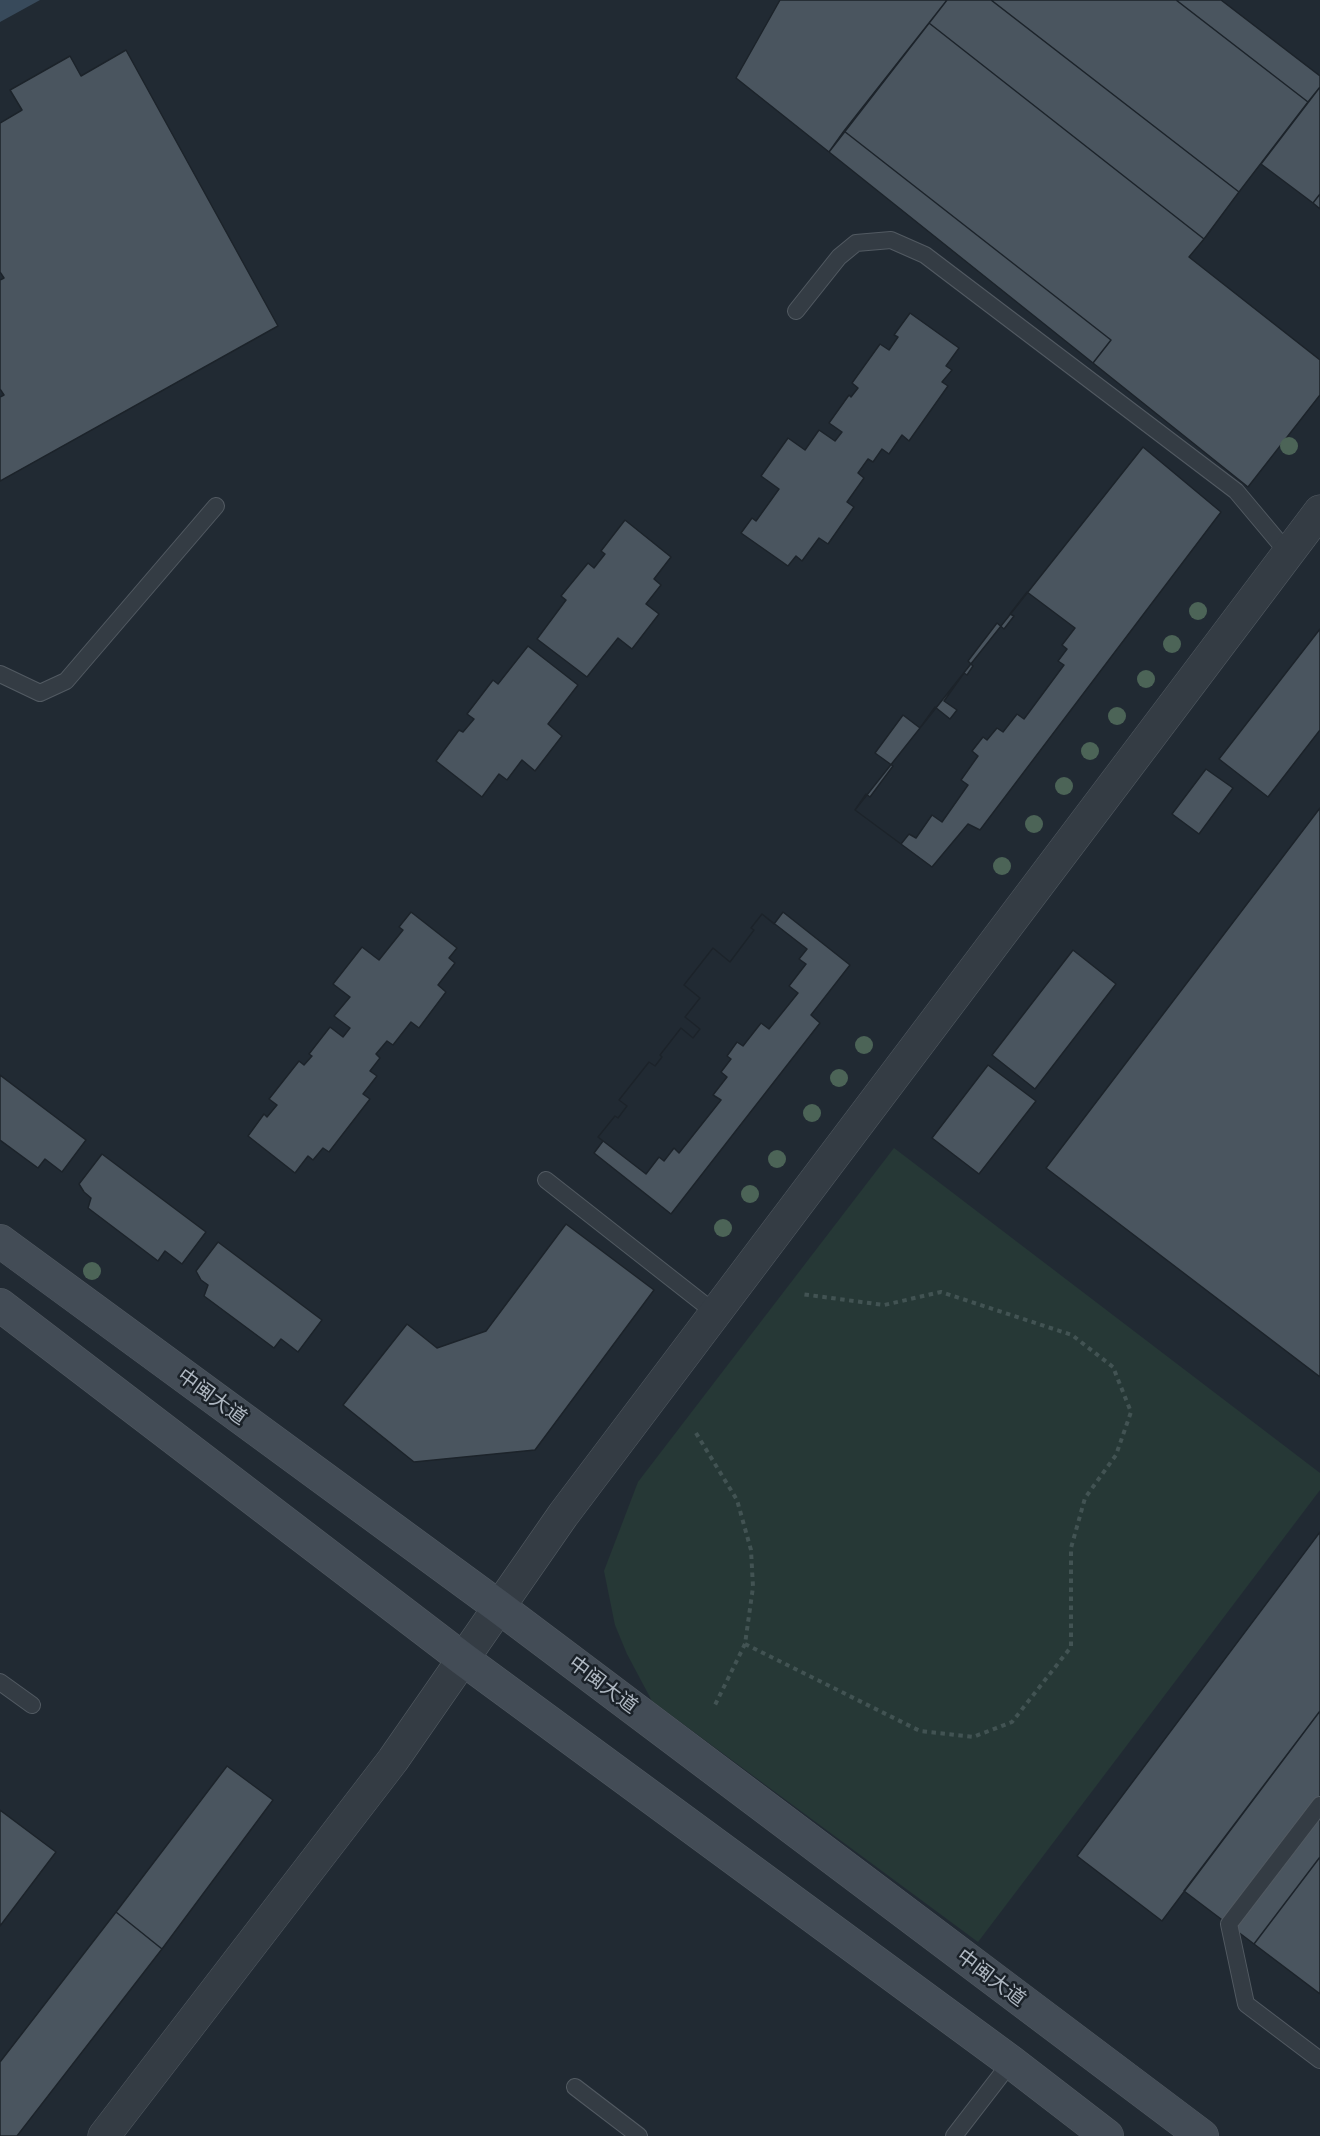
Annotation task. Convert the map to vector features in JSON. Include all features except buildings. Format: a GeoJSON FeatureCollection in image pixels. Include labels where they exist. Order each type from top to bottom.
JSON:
{"type":"FeatureCollection","features":[{"type":"Feature","properties":{"kind":"main road","name":"中闽大道"},"geometry":{"type":"LineString","coordinates":[[0,1241],[499,1606],[1202,2136]]}},
{"type":"Feature","properties":{"kind":"main road"},"geometry":{"type":"LineString","coordinates":[[0,1305],[463,1659],[1011,2062],[1107,2136]]}},
{"type":"Feature","properties":{"kind":"street"},"geometry":{"type":"LineString","coordinates":[[104,2136],[393,1760],[563,1515],[1320,511]]}},
{"type":"Feature","properties":{"kind":"lane"},"geometry":{"type":"LineString","coordinates":[[796,311],[839,256],[855,243],[891,240],[925,255],[1236,491],[1288,553]]}},
{"type":"Feature","properties":{"kind":"lane"},"geometry":{"type":"LineString","coordinates":[[0,674],[40,693],[66,681],[216,506]]}},
{"type":"Feature","properties":{"kind":"lane"},"geometry":{"type":"LineString","coordinates":[[546,1180],[714,1312]]}},
{"type":"Feature","properties":{"kind":"lane"},"geometry":{"type":"LineString","coordinates":[[0,1682],[32,1705]]}},
{"type":"Feature","properties":{"kind":"lane"},"geometry":{"type":"LineString","coordinates":[[1320,1805],[1229,1924],[1246,2004],[1320,2060]]}},
{"type":"Feature","properties":{"kind":"lane"},"geometry":{"type":"LineString","coordinates":[[954,2136],[1011,2062]]}},
{"type":"Feature","properties":{"kind":"lane"},"geometry":{"type":"LineString","coordinates":[[575,2087],[639,2136]]}},
{"type":"Feature","properties":{"kind":"path"},"geometry":{"type":"LineString","coordinates":[[745,1644],[920,1731],[973,1737],[1012,1722],[1071,1647],[1071,1548],[1085,1498],[1116,1455],[1131,1412],[1113,1367],[1071,1335],[941,1292],[884,1305],[801,1294]]}},
{"type":"Feature","properties":{"kind":"path"},"geometry":{"type":"LineString","coordinates":[[696,1433],[737,1500],[751,1550],[753,1587],[745,1644],[715,1705]]}},
{"type":"Feature","properties":{"kind":"shaded area"},"geometry":{"type":"Polygon","coordinates":[[[894,1148],[1320,1473],[1320,1490],[978,1942],[652,1701],[627,1654],[615,1625],[604,1571],[638,1482],[894,1148]]]}},
{"type":"Feature","properties":{"kind":"water"},"geometry":{"type":"Polygon","coordinates":[[[0,0],[40,0],[0,22],[0,0]]]}}]}
